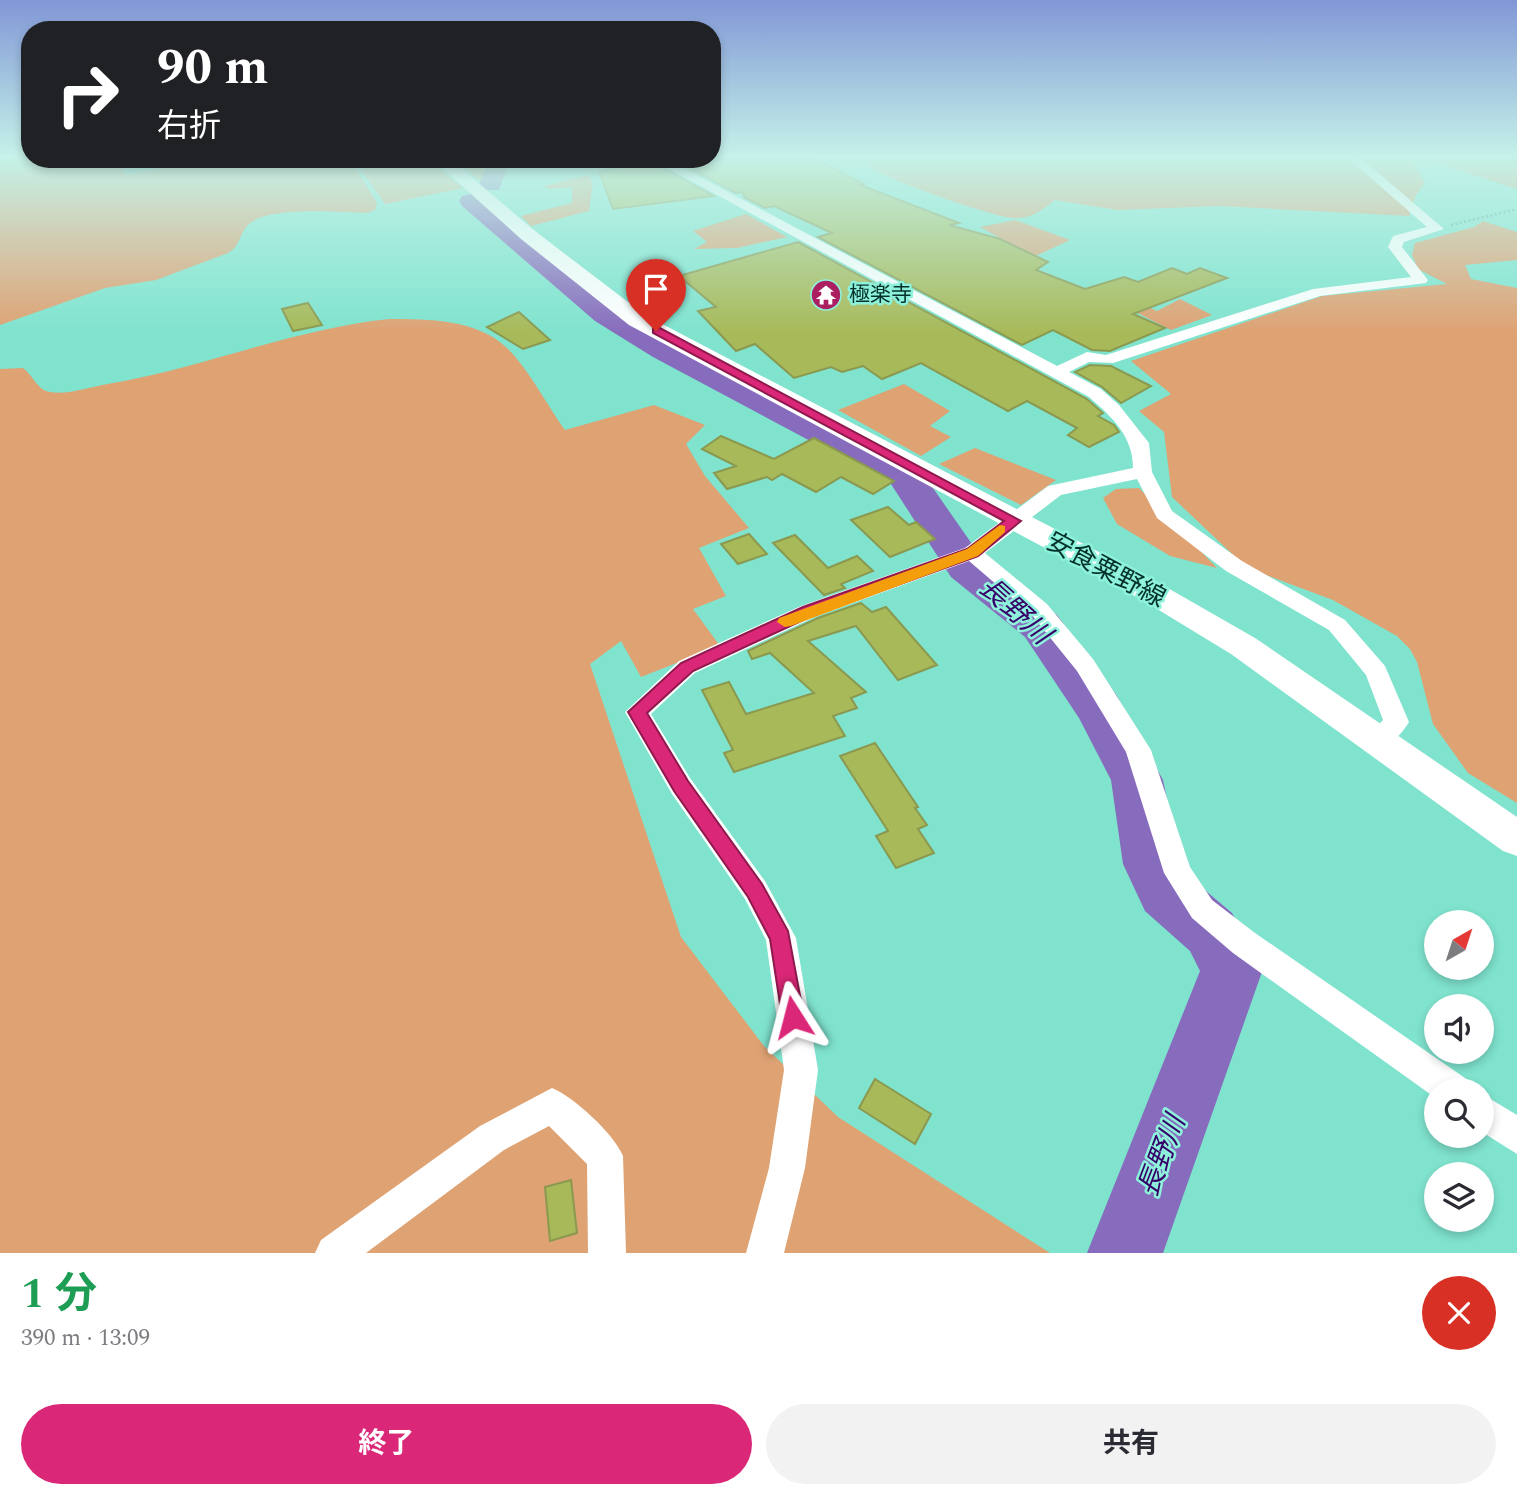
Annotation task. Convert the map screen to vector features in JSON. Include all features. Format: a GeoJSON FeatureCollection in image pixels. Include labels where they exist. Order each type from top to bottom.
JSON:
{"type":"FeatureCollection","features":[{"type":"Feature","properties":{"kind":"main road","name":"安食粟野線"},"geometry":{"type":"LineString","coordinates":[[507,216],[637,320],[1155,594],[1243,646],[1517,839]]}},
{"type":"Feature","properties":{"kind":"street"},"geometry":{"type":"LineString","coordinates":[[765,216],[1095,393],[1113,409],[1142,447],[1143,472],[1164,514],[1234,566],[1336,625],[1377,672],[1396,722],[1378,739]]}},
{"type":"Feature","properties":{"kind":"street"},"geometry":{"type":"LineString","coordinates":[[1422,216],[1437,229]]}},
{"type":"Feature","properties":{"kind":"street"},"geometry":{"type":"LineString","coordinates":[[1057,372],[1087,356],[1107,360],[1318,292],[1421,280],[1395,247],[1398,239],[1437,229]]}},
{"type":"Feature","properties":{"kind":"street"},"geometry":{"type":"LineString","coordinates":[[765,1253],[788,1168],[801,1070],[781,938],[755,890],[681,786],[637,712],[687,667],[809,611],[963,555],[1055,490],[1143,472]]}},
{"type":"Feature","properties":{"kind":"street"},"geometry":{"type":"LineString","coordinates":[[963,555],[1039,610],[1084,665],[1138,750],[1152,786],[1162,830],[1178,873],[1202,909],[1244,943],[1436,1078]]}},
{"type":"Feature","properties":{"kind":"street"},"geometry":{"type":"LineString","coordinates":[[334,1253],[492,1139],[552,1104],[605,1156],[607,1253]]}},
{"type":"Feature","properties":{"kind":"street"},"geometry":{"type":"LineString","coordinates":[[1494,1120],[1517,1136]]}},
{"type":"Feature","properties":{"kind":"path"},"geometry":{"type":"LineString","coordinates":[[1437,229],[1487,216]]}},
{"type":"Feature","properties":{"kind":"shaded area"},"geometry":{"type":"Polygon","coordinates":[[[0,216],[265,216],[249,224],[235,247],[228,253],[156,280],[105,288],[0,325],[0,216]]]}},
{"type":"Feature","properties":{"kind":"shaded area"},"geometry":{"type":"Polygon","coordinates":[[[521,216],[568,216],[531,226],[521,216]]]}},
{"type":"Feature","properties":{"kind":"shaded area"},"geometry":{"type":"Polygon","coordinates":[[[738,216],[750,216],[787,237],[737,248],[694,249],[707,242],[693,231],[738,216]]]}},
{"type":"Feature","properties":{"kind":"shaded area"},"geometry":{"type":"Polygon","coordinates":[[[1015,220],[1070,240],[1027,260],[975,244],[998,237],[980,227],[1015,220]]]}},
{"type":"Feature","properties":{"kind":"shaded area"},"geometry":{"type":"Polygon","coordinates":[[[1483,221],[1517,232],[1517,260],[1465,265],[1471,279],[1517,288],[1517,803],[1468,773],[1433,724],[1417,662],[1410,649],[1397,636],[1333,600],[1247,568],[1172,497],[1164,432],[1139,411],[1171,394],[1131,361],[1322,296],[1447,284],[1418,269],[1412,255],[1415,243],[1474,227],[1483,221]]]}},
{"type":"Feature","properties":{"kind":"shaded area"},"geometry":{"type":"Polygon","coordinates":[[[1124,296],[1157,311],[1180,299],[1212,315],[1171,330],[1112,300],[1124,296]]]}},
{"type":"Feature","properties":{"kind":"shaded area"},"geometry":{"type":"Polygon","coordinates":[[[389,319],[452,323],[467,326],[496,339],[523,367],[565,430],[654,405],[705,425],[686,444],[705,476],[749,528],[699,548],[726,596],[693,609],[720,646],[641,677],[621,641],[590,664],[681,937],[764,1046],[838,1117],[1050,1253],[0,1253],[0,369],[23,368],[46,391],[72,392],[143,377],[318,331],[389,319]]]}},
{"type":"Feature","properties":{"kind":"shaded area"},"geometry":{"type":"Polygon","coordinates":[[[904,384],[950,411],[930,426],[951,437],[921,456],[838,410],[904,384]]]}},
{"type":"Feature","properties":{"kind":"shaded area"},"geometry":{"type":"Polygon","coordinates":[[[975,448],[1056,480],[1021,505],[939,464],[975,448]]]}},
{"type":"Feature","properties":{"kind":"shaded area"},"geometry":{"type":"Polygon","coordinates":[[[1139,488],[1217,568],[1170,556],[1117,524],[1103,498],[1116,489],[1139,488]]]}},
{"type":"Feature","properties":{"kind":"building"},"geometry":{"type":"Polygon","coordinates":[[[796,216],[942,216],[959,223],[949,225],[1000,239],[1048,262],[1036,270],[1085,289],[1124,277],[1138,282],[1172,268],[1187,274],[1200,268],[1227,278],[1133,314],[1165,328],[1110,351],[1092,350],[1053,330],[1022,345],[818,237],[832,233],[796,216]]]}},
{"type":"Feature","properties":{"kind":"building"},"geometry":{"type":"Polygon","coordinates":[[[798,242],[1087,399],[1103,413],[1098,416],[1114,425],[1119,432],[1089,447],[1068,435],[1077,428],[1027,401],[1008,411],[921,363],[882,379],[863,366],[842,372],[831,367],[794,378],[755,344],[736,351],[698,311],[716,307],[679,276],[798,242]]]}},
{"type":"Feature","properties":{"kind":"building"},"geometry":{"type":"Polygon","coordinates":[[[308,303],[322,325],[293,331],[282,309],[308,303]]]}},
{"type":"Feature","properties":{"kind":"building"},"geometry":{"type":"Polygon","coordinates":[[[519,312],[550,340],[523,349],[487,327],[519,312]]]}},
{"type":"Feature","properties":{"kind":"building"},"geometry":{"type":"Polygon","coordinates":[[[1090,365],[1111,366],[1151,386],[1121,403],[1102,387],[1075,372],[1090,365]]]}},
{"type":"Feature","properties":{"kind":"building"},"geometry":{"type":"Polygon","coordinates":[[[721,436],[774,459],[814,438],[894,481],[873,494],[841,477],[816,492],[782,474],[772,480],[767,477],[727,489],[714,473],[736,466],[702,449],[721,436]]]}},
{"type":"Feature","properties":{"kind":"building"},"geometry":{"type":"Polygon","coordinates":[[[888,507],[909,525],[916,522],[935,539],[890,557],[851,520],[888,507]]]}},
{"type":"Feature","properties":{"kind":"building"},"geometry":{"type":"Polygon","coordinates":[[[749,534],[767,554],[738,564],[721,544],[749,534]]]}},
{"type":"Feature","properties":{"kind":"building"},"geometry":{"type":"Polygon","coordinates":[[[795,535],[828,568],[857,556],[873,571],[841,584],[845,588],[824,595],[773,543],[795,535]]]}},
{"type":"Feature","properties":{"kind":"building"},"geometry":{"type":"Polygon","coordinates":[[[861,603],[872,612],[886,607],[937,665],[898,680],[856,626],[808,641],[866,692],[851,698],[857,708],[833,716],[845,736],[734,772],[724,753],[733,750],[702,690],[729,682],[746,714],[814,693],[770,653],[752,659],[748,651],[818,618],[861,603]]]}},
{"type":"Feature","properties":{"kind":"building"},"geometry":{"type":"Polygon","coordinates":[[[875,743],[918,807],[915,808],[927,825],[918,829],[934,853],[896,868],[876,836],[888,831],[840,756],[875,743]]]}},
{"type":"Feature","properties":{"kind":"building"},"geometry":{"type":"Polygon","coordinates":[[[875,1079],[931,1114],[915,1144],[859,1108],[875,1079]]]}},
{"type":"Feature","properties":{"kind":"building"},"geometry":{"type":"Polygon","coordinates":[[[571,1180],[577,1233],[550,1241],[545,1187],[571,1180]]]}},
{"type":"Feature","properties":{"kind":"waterway","name":"長野川"},"geometry":{"type":"LineString","coordinates":[[489,216],[606,315],[664,350],[905,476],[966,567],[1041,626],[1099,709],[1137,780],[1152,864],[1166,893],[1211,932],[1232,969],[1125,1253]]}},
{"type":"Feature","properties":{"kind":"slow traffic"},"geometry":{"type":"LineString","coordinates":[[785,622],[972,553],[1000,529]]}},
{"type":"Feature","properties":{"kind":"place","name":"極楽寺"},"geometry":{"type":"Point","coordinates":[826,295]}},
{"type":"Feature","properties":{"kind":"route"},"geometry":{"type":"LineString","coordinates":[[656,331],[1014,521],[1002,527],[972,553],[809,611],[687,667],[637,712],[681,786],[755,890],[781,938],[793,1017]]}}]}
